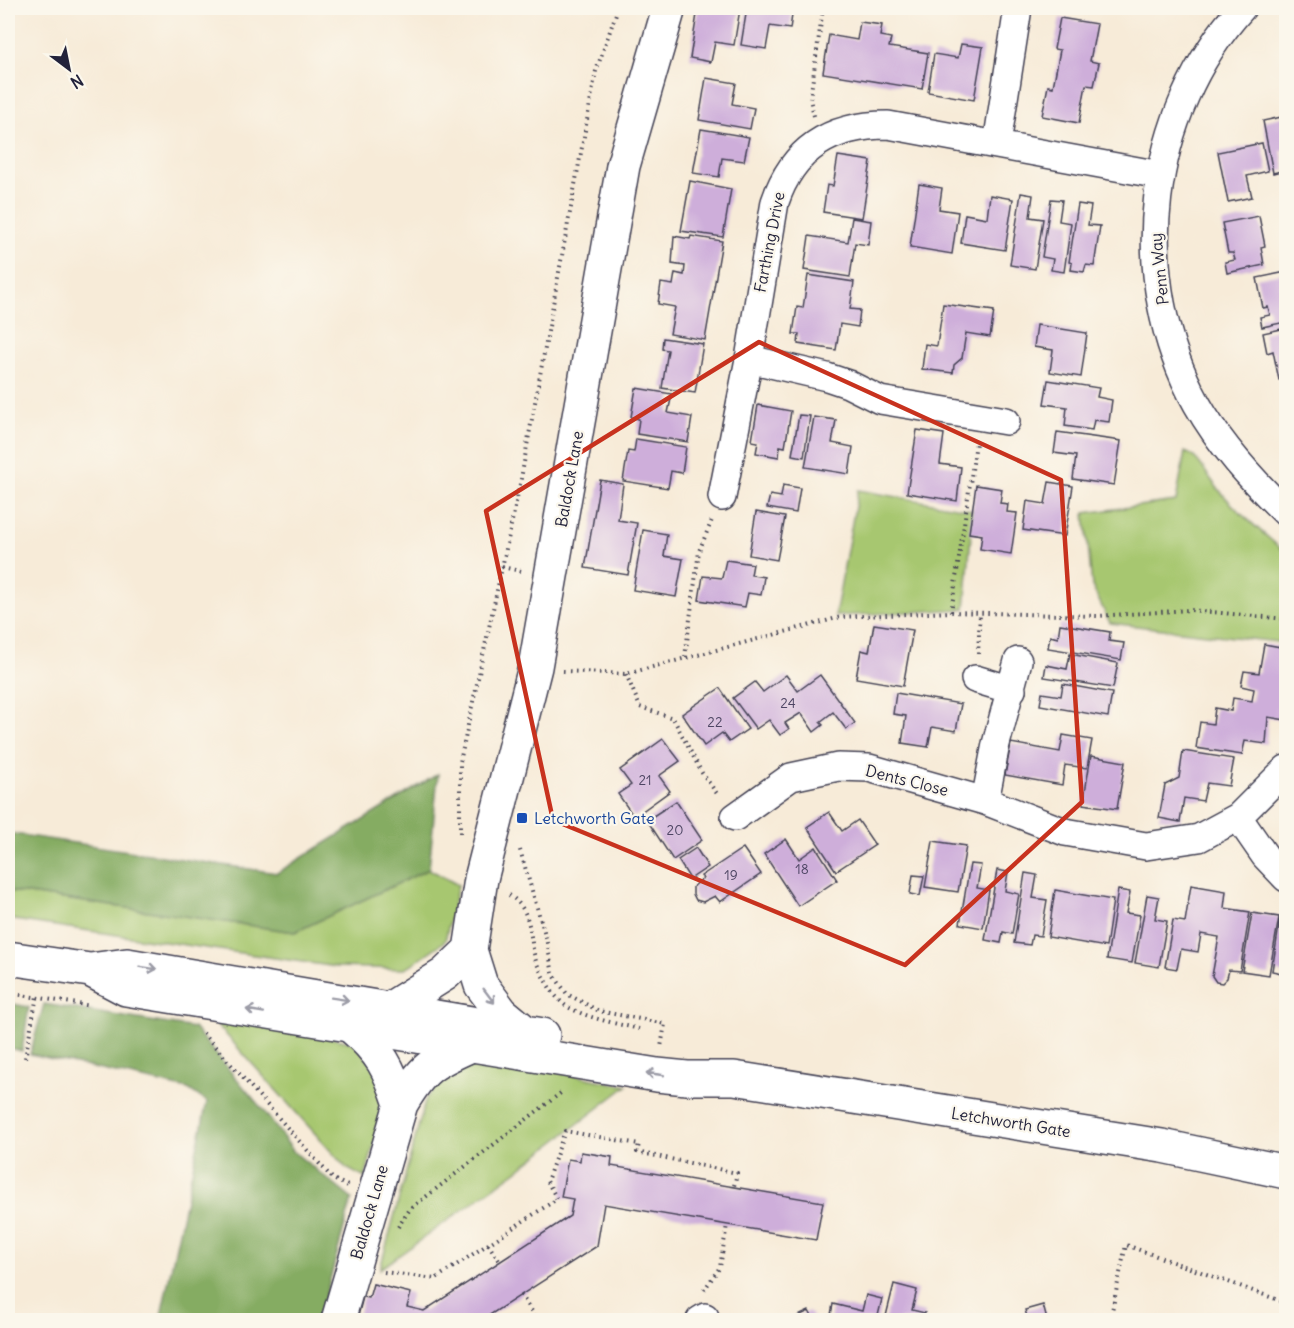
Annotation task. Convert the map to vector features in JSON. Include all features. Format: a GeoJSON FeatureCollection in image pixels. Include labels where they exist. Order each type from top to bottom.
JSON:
{"type":"FeatureCollection","features":[{"type":"Feature","properties":{"kind":"main road","name":"Baldock Lane"},"geometry":{"type":"LineString","coordinates":[[525,1032],[502,1013],[481,985],[470,950],[481,879],[536,667],[623,166],[669,8]]}},
{"type":"Feature","properties":{"kind":"main road"},"geometry":{"type":"LineString","coordinates":[[391,1008],[445,974],[470,950]]}},
{"type":"Feature","properties":{"kind":"main road","name":"Letchworth Gate"},"geometry":{"type":"LineString","coordinates":[[20,960],[90,970],[127,965],[391,1008],[692,1059],[734,1078]]}},
{"type":"Feature","properties":{"kind":"main road","name":"Letchworth Gate"},"geometry":{"type":"LineString","coordinates":[[90,970],[126,989],[352,1028],[677,1077],[734,1078],[1162,1146],[1287,1172]]}},
{"type":"Feature","properties":{"kind":"main road"},"geometry":{"type":"LineString","coordinates":[[352,1028],[375,1047],[389,1068],[401,1104]]}},
{"type":"Feature","properties":{"kind":"main road","name":"Baldock Lane"},"geometry":{"type":"LineString","coordinates":[[338,1320],[401,1104],[418,1075],[436,1060],[469,1046]]}},
{"type":"Feature","properties":{"kind":"street"},"geometry":{"type":"LineString","coordinates":[[997,144],[1018,8]]}},
{"type":"Feature","properties":{"kind":"street","name":"Penn Way"},"geometry":{"type":"LineString","coordinates":[[1242,8],[1204,57],[1183,95],[1168,138],[1160,175],[1154,222],[1156,271],[1166,321],[1179,366],[1197,403],[1224,446],[1287,513]]}},
{"type":"Feature","properties":{"kind":"street","name":"Farthing Drive"},"geometry":{"type":"LineString","coordinates":[[722,497],[749,359],[768,234],[781,183],[800,156],[826,137],[851,128],[888,125],[1160,175]]}},
{"type":"Feature","properties":{"kind":"street"},"geometry":{"type":"LineString","coordinates":[[749,359],[827,377],[848,384],[880,400],[1006,421]]}},
{"type":"Feature","properties":{"kind":"street"},"geometry":{"type":"LineString","coordinates":[[985,801],[996,744],[1018,661]]}},
{"type":"Feature","properties":{"kind":"street"},"geometry":{"type":"LineString","coordinates":[[975,679],[1012,690]]}},
{"type":"Feature","properties":{"kind":"street","name":"Dents Close"},"geometry":{"type":"LineString","coordinates":[[735,818],[791,777],[838,767],[869,768],[985,801],[1065,832],[1146,846],[1199,838],[1238,817],[1287,769]]}},
{"type":"Feature","properties":{"kind":"street"},"geometry":{"type":"LineString","coordinates":[[1238,817],[1265,856],[1287,878]]}},
{"type":"Feature","properties":{"kind":"path"},"geometry":{"type":"LineString","coordinates":[[460,823],[460,762],[520,484],[596,71],[618,8]]}},
{"type":"Feature","properties":{"kind":"path"},"geometry":{"type":"LineString","coordinates":[[823,8],[810,99],[817,125],[826,137]]}},
{"type":"Feature","properties":{"kind":"path"},"geometry":{"type":"LineString","coordinates":[[951,612],[980,416]]}},
{"type":"Feature","properties":{"kind":"path"},"geometry":{"type":"LineString","coordinates":[[685,657],[699,551],[722,497]]}},
{"type":"Feature","properties":{"kind":"path"},"geometry":{"type":"LineString","coordinates":[[536,667],[587,674],[626,674],[841,617],[951,612],[1097,616],[1190,610],[1287,619]]}},
{"type":"Feature","properties":{"kind":"path"},"geometry":{"type":"LineString","coordinates":[[975,679],[980,613]]}},
{"type":"Feature","properties":{"kind":"path"},"geometry":{"type":"LineString","coordinates":[[626,674],[640,707],[672,718],[702,774],[735,818]]}},
{"type":"Feature","properties":{"kind":"path"},"geometry":{"type":"LineString","coordinates":[[512,846],[519,849],[546,938],[553,974],[567,994],[599,1011],[665,1024]]}},
{"type":"Feature","properties":{"kind":"path"},"geometry":{"type":"LineString","coordinates":[[502,890],[516,900],[530,921],[536,961],[554,993],[566,1006],[598,1019],[639,1029]]}},
{"type":"Feature","properties":{"kind":"path"},"geometry":{"type":"LineString","coordinates":[[20,960],[37,998],[25,1058]]}},
{"type":"Feature","properties":{"kind":"path"},"geometry":{"type":"LineString","coordinates":[[8,993],[93,1006]]}},
{"type":"Feature","properties":{"kind":"path"},"geometry":{"type":"LineString","coordinates":[[201,1031],[333,1179],[354,1189]]}},
{"type":"Feature","properties":{"kind":"path"},"geometry":{"type":"LineString","coordinates":[[393,1234],[410,1209],[562,1092]]}},
{"type":"Feature","properties":{"kind":"path"},"geometry":{"type":"LineString","coordinates":[[374,1270],[435,1279],[557,1199],[547,1181],[565,1131],[639,1144],[637,1152],[737,1173],[734,1186]]}},
{"type":"Feature","properties":{"kind":"path"},"geometry":{"type":"LineString","coordinates":[[702,1310],[720,1267],[727,1225]]}},
{"type":"Feature","properties":{"kind":"path"},"geometry":{"type":"LineString","coordinates":[[488,1244],[500,1262]]}},
{"type":"Feature","properties":{"kind":"path"},"geometry":{"type":"LineString","coordinates":[[1110,1320],[1126,1245],[1281,1301],[1287,1296]]}},
{"type":"Feature","properties":{"kind":"path"},"geometry":{"type":"LineString","coordinates":[[521,1295],[538,1320]]}},
{"type":"Feature","properties":{"kind":"highlighted area"},"geometry":{"type":"Polygon","coordinates":[[[759,342],[1061,480],[1082,802],[905,965],[553,820],[486,511],[759,342]]]}},
{"type":"Feature","properties":{"kind":"green space"},"geometry":{"type":"Polygon","coordinates":[[[1185,452],[1196,459],[1218,489],[1236,508],[1286,553],[1286,643],[1110,623],[1092,586],[1085,513],[1176,501],[1185,452]]]}},
{"type":"Feature","properties":{"kind":"green space"},"geometry":{"type":"Polygon","coordinates":[[[858,490],[973,510],[965,609],[835,616],[858,490]]]}},
{"type":"Feature","properties":{"kind":"green space"},"geometry":{"type":"Polygon","coordinates":[[[438,774],[429,869],[295,932],[8,891],[8,833],[277,873],[438,774]]]}},
{"type":"Feature","properties":{"kind":"green space"},"geometry":{"type":"Polygon","coordinates":[[[429,869],[458,885],[445,941],[405,969],[337,967],[8,919],[8,891],[295,932],[429,869]]]}},
{"type":"Feature","properties":{"kind":"green space"},"geometry":{"type":"Polygon","coordinates":[[[8,1003],[29,1007],[22,1051],[8,1048],[8,1003]]]}},
{"type":"Feature","properties":{"kind":"green space"},"geometry":{"type":"Polygon","coordinates":[[[44,1004],[194,1028],[263,1110],[294,1152],[352,1199],[319,1320],[160,1320],[207,1102],[188,1089],[30,1054],[44,1004]]]}},
{"type":"Feature","properties":{"kind":"green space"},"geometry":{"type":"Polygon","coordinates":[[[203,1009],[354,1043],[378,1071],[385,1104],[365,1178],[346,1168],[203,1009]]]}},
{"type":"Feature","properties":{"kind":"green space"},"geometry":{"type":"Polygon","coordinates":[[[485,1057],[627,1086],[514,1173],[380,1269],[426,1098],[452,1073],[485,1057]]]}},
{"type":"Feature","properties":{"kind":"building"},"geometry":{"type":"Polygon","coordinates":[[[698,8],[740,9],[734,45],[715,42],[711,62],[690,58],[698,8]]]}},
{"type":"Feature","properties":{"kind":"building"},"geometry":{"type":"Polygon","coordinates":[[[747,8],[793,8],[790,29],[770,26],[766,49],[741,45],[747,8]]]}},
{"type":"Feature","properties":{"kind":"building"},"geometry":{"type":"Polygon","coordinates":[[[1060,18],[1097,24],[1090,61],[1099,63],[1094,86],[1086,85],[1079,123],[1042,116],[1048,86],[1053,87],[1060,50],[1054,49],[1060,18]]]}},
{"type":"Feature","properties":{"kind":"building"},"geometry":{"type":"Polygon","coordinates":[[[860,22],[882,25],[880,36],[891,38],[889,47],[928,53],[922,89],[823,73],[829,35],[857,40],[860,22]]]}},
{"type":"Feature","properties":{"kind":"building"},"geometry":{"type":"Polygon","coordinates":[[[961,44],[983,47],[974,100],[928,92],[934,54],[958,58],[961,44]]]}},
{"type":"Feature","properties":{"kind":"building"},"geometry":{"type":"Polygon","coordinates":[[[706,78],[736,83],[732,104],[754,108],[750,129],[699,120],[706,78]]]}},
{"type":"Feature","properties":{"kind":"building"},"geometry":{"type":"Polygon","coordinates":[[[1286,116],[1286,150],[1281,151],[1285,170],[1273,173],[1263,121],[1286,116]]]}},
{"type":"Feature","properties":{"kind":"building"},"geometry":{"type":"Polygon","coordinates":[[[701,129],[749,137],[744,161],[722,158],[719,177],[693,173],[701,129]]]}},
{"type":"Feature","properties":{"kind":"building"},"geometry":{"type":"Polygon","coordinates":[[[1262,143],[1268,171],[1247,176],[1252,197],[1228,202],[1218,152],[1262,143]]]}},
{"type":"Feature","properties":{"kind":"building"},"geometry":{"type":"Polygon","coordinates":[[[838,156],[871,161],[862,218],[823,212],[827,185],[833,186],[838,156]]]}},
{"type":"Feature","properties":{"kind":"building"},"geometry":{"type":"Polygon","coordinates":[[[690,181],[731,189],[723,237],[681,231],[690,181]]]}},
{"type":"Feature","properties":{"kind":"building"},"geometry":{"type":"Polygon","coordinates":[[[919,184],[942,188],[939,209],[958,212],[952,254],[910,247],[919,184]]]}},
{"type":"Feature","properties":{"kind":"building"},"geometry":{"type":"Polygon","coordinates":[[[1021,193],[1033,195],[1030,217],[1043,219],[1035,269],[1010,265],[1021,193]]]}},
{"type":"Feature","properties":{"kind":"building"},"geometry":{"type":"Polygon","coordinates":[[[990,195],[1013,199],[1005,250],[961,243],[965,214],[987,218],[990,195]]]}},
{"type":"Feature","properties":{"kind":"building"},"geometry":{"type":"Polygon","coordinates":[[[1051,199],[1062,200],[1059,221],[1071,223],[1064,272],[1051,270],[1053,259],[1042,257],[1051,199]]]}},
{"type":"Feature","properties":{"kind":"building"},"geometry":{"type":"Polygon","coordinates":[[[1078,204],[1091,206],[1088,225],[1100,226],[1094,266],[1086,265],[1084,272],[1071,270],[1072,263],[1069,262],[1078,204]]]}},
{"type":"Feature","properties":{"kind":"building"},"geometry":{"type":"Polygon","coordinates":[[[1259,216],[1265,246],[1261,247],[1264,265],[1227,273],[1225,262],[1235,260],[1233,253],[1228,253],[1222,223],[1259,216]]]}},
{"type":"Feature","properties":{"kind":"building"},"geometry":{"type":"Polygon","coordinates":[[[852,218],[871,221],[868,245],[855,243],[850,277],[804,270],[809,236],[848,242],[852,218]]]}},
{"type":"Feature","properties":{"kind":"building"},"geometry":{"type":"Polygon","coordinates":[[[674,236],[722,241],[705,340],[670,334],[675,307],[658,304],[661,283],[673,285],[675,273],[684,275],[685,266],[672,264],[674,236]]]}},
{"type":"Feature","properties":{"kind":"building"},"geometry":{"type":"Polygon","coordinates":[[[1286,272],[1286,322],[1262,327],[1260,317],[1270,315],[1268,307],[1263,308],[1257,278],[1286,272]]]}},
{"type":"Feature","properties":{"kind":"building"},"geometry":{"type":"Polygon","coordinates":[[[808,275],[854,282],[850,309],[860,310],[858,327],[840,324],[836,350],[798,344],[799,334],[793,334],[797,307],[803,308],[808,275]]]}},
{"type":"Feature","properties":{"kind":"building"},"geometry":{"type":"Polygon","coordinates":[[[943,304],[994,311],[990,337],[966,333],[962,358],[954,365],[953,373],[922,369],[925,344],[937,346],[943,304]]]}},
{"type":"Feature","properties":{"kind":"building"},"geometry":{"type":"Polygon","coordinates":[[[1037,325],[1087,333],[1081,377],[1050,372],[1053,350],[1034,347],[1037,325]]]}},
{"type":"Feature","properties":{"kind":"building"},"geometry":{"type":"Polygon","coordinates":[[[1286,328],[1286,379],[1279,380],[1273,351],[1267,353],[1263,333],[1286,328]]]}},
{"type":"Feature","properties":{"kind":"building"},"geometry":{"type":"Polygon","coordinates":[[[663,338],[703,344],[695,393],[662,388],[668,350],[662,349],[663,338]]]}},
{"type":"Feature","properties":{"kind":"building"},"geometry":{"type":"Polygon","coordinates":[[[1048,380],[1099,388],[1097,397],[1112,400],[1109,422],[1094,420],[1092,430],[1065,426],[1067,407],[1044,404],[1048,380]]]}},
{"type":"Feature","properties":{"kind":"building"},"geometry":{"type":"Polygon","coordinates":[[[636,388],[672,394],[668,413],[692,417],[688,442],[637,434],[639,419],[631,417],[636,388]]]}},
{"type":"Feature","properties":{"kind":"building"},"geometry":{"type":"Polygon","coordinates":[[[758,405],[791,411],[785,447],[780,446],[779,457],[756,453],[758,442],[752,441],[758,405]]]}},
{"type":"Feature","properties":{"kind":"building"},"geometry":{"type":"Polygon","coordinates":[[[799,415],[810,416],[804,457],[792,455],[799,415]]]}},
{"type":"Feature","properties":{"kind":"building"},"geometry":{"type":"Polygon","coordinates":[[[814,417],[836,420],[832,443],[853,447],[849,474],[805,467],[814,417]]]}},
{"type":"Feature","properties":{"kind":"building"},"geometry":{"type":"Polygon","coordinates":[[[917,430],[944,434],[940,464],[961,467],[957,501],[907,493],[917,430]]]}},
{"type":"Feature","properties":{"kind":"building"},"geometry":{"type":"Polygon","coordinates":[[[1057,432],[1121,441],[1114,485],[1073,479],[1076,456],[1054,453],[1057,432]]]}},
{"type":"Feature","properties":{"kind":"building"},"geometry":{"type":"Polygon","coordinates":[[[636,439],[686,447],[682,473],[671,471],[668,488],[623,481],[628,451],[634,452],[636,439]]]}},
{"type":"Feature","properties":{"kind":"building"},"geometry":{"type":"Polygon","coordinates":[[[600,480],[623,484],[618,520],[637,523],[628,575],[585,568],[600,480]]]}},
{"type":"Feature","properties":{"kind":"building"},"geometry":{"type":"Polygon","coordinates":[[[1049,482],[1073,486],[1065,536],[1023,530],[1027,501],[1045,504],[1049,482]]]}},
{"type":"Feature","properties":{"kind":"building"},"geometry":{"type":"Polygon","coordinates":[[[783,485],[800,488],[796,513],[767,508],[770,495],[781,497],[783,485]]]}},
{"type":"Feature","properties":{"kind":"building"},"geometry":{"type":"Polygon","coordinates":[[[976,485],[1002,489],[1000,503],[1008,504],[1007,512],[1017,513],[1011,554],[980,549],[982,535],[969,533],[976,485]]]}},
{"type":"Feature","properties":{"kind":"building"},"geometry":{"type":"Polygon","coordinates":[[[756,512],[785,517],[777,560],[749,555],[756,512]]]}},
{"type":"Feature","properties":{"kind":"building"},"geometry":{"type":"Polygon","coordinates":[[[643,530],[667,534],[664,556],[683,559],[676,597],[633,590],[643,530]]]}},
{"type":"Feature","properties":{"kind":"building"},"geometry":{"type":"Polygon","coordinates":[[[726,560],[753,564],[751,575],[764,577],[761,595],[748,593],[745,607],[699,600],[703,576],[722,578],[726,560]]]}},
{"type":"Feature","properties":{"kind":"building"},"geometry":{"type":"Polygon","coordinates":[[[874,624],[913,630],[903,686],[856,678],[861,650],[869,652],[874,624]]]}},
{"type":"Feature","properties":{"kind":"building"},"geometry":{"type":"Polygon","coordinates":[[[1060,624],[1110,632],[1109,641],[1124,643],[1121,660],[1048,648],[1050,636],[1058,638],[1060,624]]]}},
{"type":"Feature","properties":{"kind":"building"},"geometry":{"type":"Polygon","coordinates":[[[1264,644],[1286,648],[1286,720],[1268,717],[1266,744],[1245,741],[1242,755],[1196,748],[1200,722],[1213,724],[1215,708],[1231,711],[1233,698],[1252,701],[1254,689],[1241,686],[1244,671],[1259,673],[1264,644]]]}},
{"type":"Feature","properties":{"kind":"building"},"geometry":{"type":"Polygon","coordinates":[[[1070,654],[1118,663],[1113,688],[1044,677],[1046,665],[1067,669],[1070,654]]]}},
{"type":"Feature","properties":{"kind":"building"},"geometry":{"type":"Polygon","coordinates":[[[786,675],[798,691],[820,675],[855,723],[846,729],[833,712],[820,722],[823,725],[814,732],[801,713],[785,723],[789,729],[780,735],[769,720],[756,729],[733,698],[755,682],[763,692],[786,675]]]}},
{"type":"Feature","properties":{"kind":"building"},"geometry":{"type":"Polygon","coordinates":[[[1063,684],[1112,693],[1108,717],[1040,705],[1042,693],[1061,696],[1063,684]]]}},
{"type":"Feature","properties":{"kind":"building"},"geometry":{"type":"Polygon","coordinates":[[[720,688],[748,729],[729,742],[722,733],[704,746],[682,714],[720,688]]]}},
{"type":"Feature","properties":{"kind":"building"},"geometry":{"type":"Polygon","coordinates":[[[896,693],[961,704],[956,731],[932,727],[928,747],[902,743],[906,716],[893,714],[896,693]]]}},
{"type":"Feature","properties":{"kind":"building"},"geometry":{"type":"Polygon","coordinates":[[[1063,735],[1092,740],[1087,768],[1065,765],[1062,785],[1005,775],[1011,743],[1060,752],[1063,735]]]}},
{"type":"Feature","properties":{"kind":"building"},"geometry":{"type":"Polygon","coordinates":[[[663,739],[680,761],[659,776],[670,791],[634,817],[618,794],[631,785],[620,770],[663,739]]]}},
{"type":"Feature","properties":{"kind":"building"},"geometry":{"type":"Polygon","coordinates":[[[1183,751],[1234,759],[1229,786],[1207,783],[1203,801],[1184,798],[1180,822],[1159,818],[1165,785],[1179,778],[1183,751]]]}},
{"type":"Feature","properties":{"kind":"building"},"geometry":{"type":"Polygon","coordinates":[[[1091,756],[1125,762],[1117,809],[1083,804],[1091,756]]]}},
{"type":"Feature","properties":{"kind":"building"},"geometry":{"type":"Polygon","coordinates":[[[676,801],[702,840],[673,860],[647,820],[676,801]]]}},
{"type":"Feature","properties":{"kind":"building"},"geometry":{"type":"Polygon","coordinates":[[[829,812],[842,831],[858,820],[875,845],[836,871],[807,827],[829,812]]]}},
{"type":"Feature","properties":{"kind":"building"},"geometry":{"type":"Polygon","coordinates":[[[786,839],[799,859],[816,847],[837,880],[798,906],[764,854],[786,839]]]}},
{"type":"Feature","properties":{"kind":"building"},"geometry":{"type":"Polygon","coordinates":[[[933,841],[966,846],[958,892],[925,887],[933,841]]]}},
{"type":"Feature","properties":{"kind":"building"},"geometry":{"type":"Polygon","coordinates":[[[696,848],[708,867],[690,879],[678,860],[696,848]]]}},
{"type":"Feature","properties":{"kind":"building"},"geometry":{"type":"Polygon","coordinates":[[[743,848],[761,874],[720,902],[715,896],[703,902],[696,900],[693,887],[703,878],[701,876],[743,848]]]}},
{"type":"Feature","properties":{"kind":"building"},"geometry":{"type":"Polygon","coordinates":[[[970,864],[981,865],[977,888],[989,890],[983,928],[960,924],[970,864]]]}},
{"type":"Feature","properties":{"kind":"building"},"geometry":{"type":"Polygon","coordinates":[[[997,870],[1008,872],[1005,891],[1019,894],[1012,934],[1003,932],[1001,943],[985,940],[997,870]]]}},
{"type":"Feature","properties":{"kind":"building"},"geometry":{"type":"Polygon","coordinates":[[[1025,873],[1037,875],[1033,898],[1047,900],[1041,936],[1032,935],[1030,945],[1014,943],[1025,873]]]}},
{"type":"Feature","properties":{"kind":"building"},"geometry":{"type":"Polygon","coordinates":[[[913,875],[924,876],[920,896],[910,894],[913,875]]]}},
{"type":"Feature","properties":{"kind":"building"},"geometry":{"type":"Polygon","coordinates":[[[1191,885],[1226,891],[1224,908],[1250,912],[1240,971],[1229,970],[1227,978],[1222,983],[1216,982],[1212,976],[1219,937],[1201,934],[1198,952],[1181,949],[1177,969],[1165,967],[1173,920],[1185,922],[1191,885]]]}},
{"type":"Feature","properties":{"kind":"building"},"geometry":{"type":"Polygon","coordinates":[[[1055,890],[1113,900],[1106,947],[1048,937],[1055,890]]]}},
{"type":"Feature","properties":{"kind":"building"},"geometry":{"type":"Polygon","coordinates":[[[1118,890],[1130,892],[1126,913],[1140,915],[1132,963],[1107,959],[1118,890]]]}},
{"type":"Feature","properties":{"kind":"building"},"geometry":{"type":"Polygon","coordinates":[[[1147,895],[1159,897],[1155,919],[1167,921],[1159,967],[1135,963],[1147,895]]]}},
{"type":"Feature","properties":{"kind":"building"},"geometry":{"type":"Polygon","coordinates":[[[1252,913],[1279,917],[1269,975],[1242,971],[1252,913]]]}},
{"type":"Feature","properties":{"kind":"building"},"geometry":{"type":"Polygon","coordinates":[[[1280,920],[1286,921],[1286,974],[1272,971],[1280,920]]]}},
{"type":"Feature","properties":{"kind":"building"},"geometry":{"type":"Polygon","coordinates":[[[581,1152],[612,1157],[611,1166],[823,1202],[816,1240],[604,1204],[597,1246],[482,1320],[357,1320],[363,1297],[369,1298],[373,1284],[411,1293],[407,1307],[424,1311],[570,1216],[573,1199],[561,1197],[568,1159],[580,1161],[581,1152]]]}},
{"type":"Feature","properties":{"kind":"building"},"geometry":{"type":"Polygon","coordinates":[[[894,1284],[917,1290],[912,1310],[925,1313],[923,1320],[885,1320],[894,1284]]]}},
{"type":"Feature","properties":{"kind":"building"},"geometry":{"type":"Polygon","coordinates":[[[866,1295],[882,1299],[877,1320],[830,1320],[833,1304],[862,1311],[866,1295]]]}},
{"type":"Feature","properties":{"kind":"building"},"geometry":{"type":"Polygon","coordinates":[[[1043,1305],[1047,1320],[1028,1320],[1025,1310],[1043,1305]]]}},
{"type":"Feature","properties":{"kind":"building"},"geometry":{"type":"Polygon","coordinates":[[[809,1311],[814,1320],[790,1320],[809,1311]]]}},
{"type":"Feature","properties":{"kind":"place","name":"Letchworth Gate"},"geometry":{"type":"Point","coordinates":[522,818]}}]}
